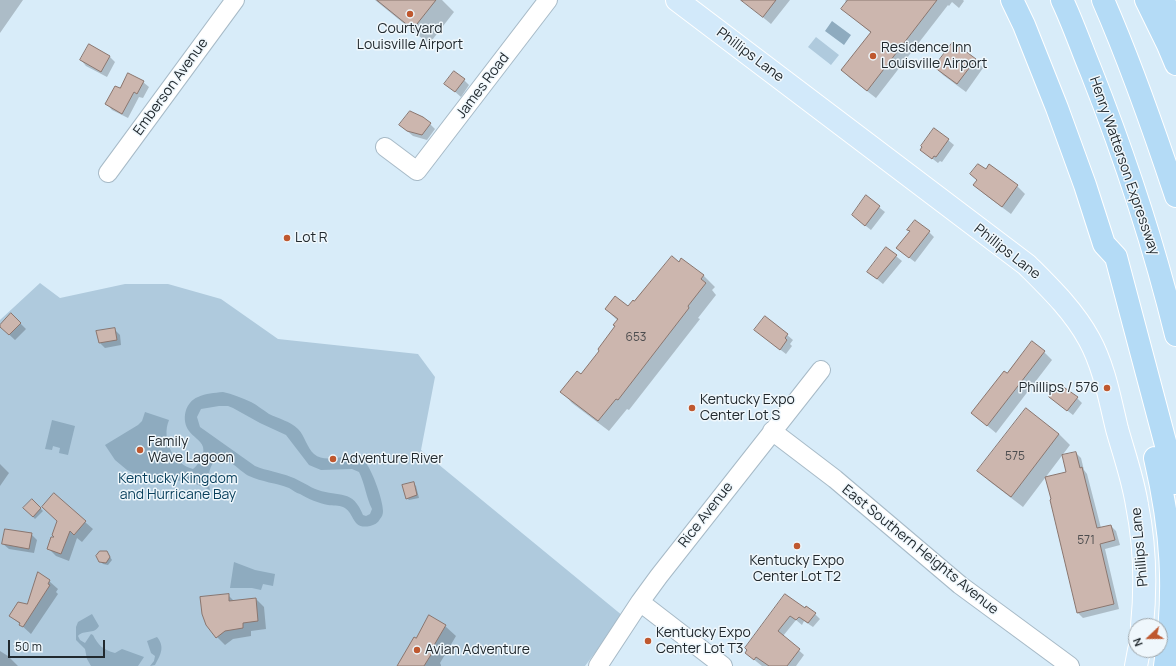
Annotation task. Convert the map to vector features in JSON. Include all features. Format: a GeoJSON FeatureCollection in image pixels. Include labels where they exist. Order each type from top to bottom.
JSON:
{"type":"FeatureCollection","features":[{"type":"Feature","properties":{"kind":"highway"},"geometry":{"type":"LineString","coordinates":[[1012,0],[1024,25],[1057,108],[1085,185],[1104,244],[1102,263],[1152,449],[1168,520],[1171,548],[1172,610],[1165,666]]}},
{"type":"Feature","properties":{"kind":"highway","name":"Henry Watterson Expressway"},"geometry":{"type":"LineString","coordinates":[[1062,0],[1100,93],[1130,177],[1165,289],[1176,334]]}},
{"type":"Feature","properties":{"kind":"highway"},"geometry":{"type":"LineString","coordinates":[[1104,0],[1123,45],[1155,132],[1176,196]]}},
{"type":"Feature","properties":{"kind":"highway"},"geometry":{"type":"LineString","coordinates":[[1146,0],[1176,64]]}},
{"type":"Feature","properties":{"kind":"highway"},"geometry":{"type":"LineString","coordinates":[[1164,0],[1176,25]]}},
{"type":"Feature","properties":{"kind":"highway"},"geometry":{"type":"LineString","coordinates":[[1104,244],[1116,257],[1176,483]]}},
{"type":"Feature","properties":{"kind":"main road","name":"Phillips Lane"},"geometry":{"type":"LineString","coordinates":[[677,0],[1027,265],[1055,292],[1069,309],[1090,340],[1105,379],[1137,504],[1142,537],[1144,568],[1143,618]]}},
{"type":"Feature","properties":{"kind":"street","name":"Emberson Avenue"},"geometry":{"type":"LineString","coordinates":[[108,173],[235,0]]}},
{"type":"Feature","properties":{"kind":"street","name":"James Road"},"geometry":{"type":"LineString","coordinates":[[384,147],[417,171],[548,0]]}},
{"type":"Feature","properties":{"kind":"street","name":"Rice Avenue"},"geometry":{"type":"LineString","coordinates":[[598,666],[640,602],[702,520],[822,370]]}},
{"type":"Feature","properties":{"kind":"street","name":"East Southern Heights Avenue"},"geometry":{"type":"LineString","coordinates":[[772,432],[858,498],[960,585],[1070,666]]}},
{"type":"Feature","properties":{"kind":"street"},"geometry":{"type":"LineString","coordinates":[[640,602],[723,666]]}},
{"type":"Feature","properties":{"kind":"green space"},"geometry":{"type":"Polygon","coordinates":[[[816,37],[839,55],[831,65],[808,47],[816,37]]]}},
{"type":"Feature","properties":{"kind":"green space","name":"Kentucky Kingdom and Hurricane Bay"},"geometry":{"type":"Polygon","coordinates":[[[40,283],[60,298],[125,284],[168,284],[221,299],[278,339],[418,354],[435,377],[421,450],[623,616],[585,666],[0,666],[0,320],[40,283]]]}},
{"type":"Feature","properties":{"kind":"shaded area"},"geometry":{"type":"Polygon","coordinates":[[[832,21],[851,35],[844,45],[825,31],[832,21]]]}},
{"type":"Feature","properties":{"kind":"shaded area"},"geometry":{"type":"Polygon","coordinates":[[[223,392],[251,402],[269,414],[292,424],[298,429],[314,454],[319,457],[331,458],[350,456],[362,459],[373,475],[381,499],[383,512],[376,524],[364,527],[359,525],[347,509],[343,507],[317,502],[306,498],[289,488],[249,476],[224,459],[216,460],[211,467],[209,476],[210,490],[187,480],[165,482],[140,476],[127,470],[115,460],[105,445],[138,425],[142,421],[145,412],[169,420],[167,435],[170,450],[180,462],[193,469],[201,459],[203,447],[201,442],[191,433],[185,422],[187,407],[194,399],[198,397],[210,393],[223,392]],[[228,406],[201,409],[197,417],[200,427],[255,466],[291,477],[318,490],[345,495],[355,501],[363,515],[366,516],[370,514],[372,509],[359,472],[352,469],[321,470],[309,465],[286,435],[228,406]]]}},
{"type":"Feature","properties":{"kind":"shaded area"},"geometry":{"type":"Polygon","coordinates":[[[52,420],[75,426],[68,455],[59,453],[60,448],[53,446],[52,450],[45,449],[52,420]]]}},
{"type":"Feature","properties":{"kind":"shaded area"},"geometry":{"type":"Polygon","coordinates":[[[234,562],[255,570],[275,574],[273,586],[263,584],[261,590],[252,588],[230,588],[234,562]]]}},
{"type":"Feature","properties":{"kind":"shaded area"},"geometry":{"type":"Polygon","coordinates":[[[92,614],[99,626],[97,629],[80,634],[78,636],[80,640],[85,643],[91,634],[104,649],[115,653],[122,649],[144,657],[138,666],[91,666],[87,659],[85,649],[76,640],[76,627],[78,622],[92,614]]]}},
{"type":"Feature","properties":{"kind":"shaded area"},"geometry":{"type":"Polygon","coordinates":[[[157,637],[161,644],[161,651],[155,665],[150,666],[154,661],[155,656],[151,653],[147,641],[157,637]]]}},
{"type":"Feature","properties":{"kind":"building","name":"Courtyard Louisville Airport"},"geometry":{"type":"Polygon","coordinates":[[[377,0],[436,0],[413,29],[377,0]]]}},
{"type":"Feature","properties":{"kind":"building"},"geometry":{"type":"Polygon","coordinates":[[[741,0],[776,0],[763,17],[741,0]]]}},
{"type":"Feature","properties":{"kind":"building","name":"Residence Inn Louisville Airport"},"geometry":{"type":"Polygon","coordinates":[[[848,0],[937,0],[867,91],[841,70],[871,32],[841,9],[848,0]]]}},
{"type":"Feature","properties":{"kind":"building"},"geometry":{"type":"Polygon","coordinates":[[[953,42],[976,59],[957,84],[934,67],[953,42]]]}},
{"type":"Feature","properties":{"kind":"building"},"geometry":{"type":"Polygon","coordinates":[[[89,44],[110,56],[101,72],[80,60],[89,44]]]}},
{"type":"Feature","properties":{"kind":"building"},"geometry":{"type":"Polygon","coordinates":[[[454,71],[465,79],[455,92],[444,84],[454,71]]]}},
{"type":"Feature","properties":{"kind":"building"},"geometry":{"type":"Polygon","coordinates":[[[128,73],[144,81],[137,94],[134,92],[122,114],[105,104],[115,86],[120,88],[128,73]]]}},
{"type":"Feature","properties":{"kind":"building"},"geometry":{"type":"Polygon","coordinates":[[[410,111],[423,117],[431,123],[422,135],[407,131],[399,125],[410,111]]]}},
{"type":"Feature","properties":{"kind":"building"},"geometry":{"type":"Polygon","coordinates":[[[934,128],[949,139],[936,157],[934,156],[932,159],[920,150],[922,147],[921,146],[934,128]]]}},
{"type":"Feature","properties":{"kind":"building"},"geometry":{"type":"Polygon","coordinates":[[[978,164],[986,169],[989,164],[1018,185],[1002,207],[973,185],[977,180],[970,174],[978,164]]]}},
{"type":"Feature","properties":{"kind":"building"},"geometry":{"type":"Polygon","coordinates":[[[866,195],[880,206],[865,226],[852,215],[866,195]]]}},
{"type":"Feature","properties":{"kind":"building"},"geometry":{"type":"Polygon","coordinates":[[[915,220],[930,231],[909,258],[896,248],[910,231],[907,230],[915,220]]]}},
{"type":"Feature","properties":{"kind":"building"},"geometry":{"type":"Polygon","coordinates":[[[886,247],[897,255],[877,279],[867,272],[886,247]]]}},
{"type":"Feature","properties":{"kind":"building"},"geometry":{"type":"Polygon","coordinates":[[[672,256],[679,262],[681,258],[704,275],[701,279],[706,283],[688,306],[689,308],[618,400],[616,399],[598,421],[560,392],[577,371],[581,374],[599,351],[598,349],[615,326],[613,325],[618,319],[605,309],[615,296],[628,306],[633,300],[634,301],[672,256]]]}},
{"type":"Feature","properties":{"kind":"building"},"geometry":{"type":"Polygon","coordinates":[[[11,313],[21,323],[9,335],[0,327],[0,325],[11,313]]]}},
{"type":"Feature","properties":{"kind":"building"},"geometry":{"type":"Polygon","coordinates":[[[765,316],[788,334],[785,338],[787,340],[780,350],[754,330],[765,316]]]}},
{"type":"Feature","properties":{"kind":"building"},"geometry":{"type":"Polygon","coordinates":[[[115,328],[117,340],[99,343],[96,331],[115,328]]]}},
{"type":"Feature","properties":{"kind":"building"},"geometry":{"type":"Polygon","coordinates":[[[1032,341],[1045,351],[987,426],[971,413],[1004,371],[1007,373],[1032,341]]]}},
{"type":"Feature","properties":{"kind":"building"},"geometry":{"type":"Polygon","coordinates":[[[1059,384],[1078,397],[1067,411],[1049,397],[1059,384]]]}},
{"type":"Feature","properties":{"kind":"building"},"geometry":{"type":"Polygon","coordinates":[[[1026,408],[1059,434],[1011,497],[977,471],[1026,408]]]}},
{"type":"Feature","properties":{"kind":"building"},"geometry":{"type":"Polygon","coordinates":[[[1076,452],[1080,468],[1082,467],[1097,528],[1111,525],[1115,540],[1100,544],[1114,604],[1077,613],[1045,477],[1066,472],[1062,455],[1076,452]]]}},
{"type":"Feature","properties":{"kind":"building"},"geometry":{"type":"Polygon","coordinates":[[[414,482],[417,495],[406,499],[402,485],[414,482]]]}},
{"type":"Feature","properties":{"kind":"building"},"geometry":{"type":"Polygon","coordinates":[[[54,493],[86,521],[74,535],[70,531],[61,554],[47,549],[51,537],[54,537],[52,535],[57,521],[42,507],[54,493]]]}},
{"type":"Feature","properties":{"kind":"building"},"geometry":{"type":"Polygon","coordinates":[[[32,499],[41,508],[33,517],[23,508],[32,499]]]}},
{"type":"Feature","properties":{"kind":"building"},"geometry":{"type":"Polygon","coordinates":[[[5,529],[32,533],[29,549],[2,544],[5,529]]]}},
{"type":"Feature","properties":{"kind":"building"},"geometry":{"type":"Polygon","coordinates":[[[100,551],[107,551],[110,557],[106,563],[99,562],[96,556],[100,551]]]}},
{"type":"Feature","properties":{"kind":"building"},"geometry":{"type":"Polygon","coordinates":[[[38,572],[50,580],[48,584],[50,585],[23,627],[19,625],[20,623],[9,616],[18,602],[27,604],[38,572]]]}},
{"type":"Feature","properties":{"kind":"building"},"geometry":{"type":"Polygon","coordinates":[[[229,594],[229,601],[256,598],[258,621],[243,623],[243,628],[225,631],[216,638],[206,625],[202,614],[200,597],[229,594]]]}},
{"type":"Feature","properties":{"kind":"building"},"geometry":{"type":"Polygon","coordinates":[[[785,594],[805,608],[806,606],[816,613],[808,623],[799,617],[796,620],[790,616],[778,631],[800,649],[787,666],[769,666],[756,657],[754,660],[745,653],[747,650],[745,648],[785,594]]]}},
{"type":"Feature","properties":{"kind":"building"},"geometry":{"type":"Polygon","coordinates":[[[429,615],[446,625],[430,652],[432,653],[424,666],[397,666],[414,637],[416,638],[429,615]]]}},
{"type":"Feature","properties":{"kind":"place","name":"Courtyard Louisville Airport"},"geometry":{"type":"Point","coordinates":[410,14]}},
{"type":"Feature","properties":{"kind":"place","name":"Residence Inn Louisville Airport"},"geometry":{"type":"Point","coordinates":[873,56]}},
{"type":"Feature","properties":{"kind":"place","name":"Lot R"},"geometry":{"type":"Point","coordinates":[287,238]}},
{"type":"Feature","properties":{"kind":"place","name":"Phillips / 576"},"geometry":{"type":"Point","coordinates":[1107,388]}},
{"type":"Feature","properties":{"kind":"place","name":"Kentucky Expo Center Lot S"},"geometry":{"type":"Point","coordinates":[692,408]}},
{"type":"Feature","properties":{"kind":"place","name":"Family Wave Lagoon"},"geometry":{"type":"Point","coordinates":[140,450]}},
{"type":"Feature","properties":{"kind":"place","name":"Adventure River"},"geometry":{"type":"Point","coordinates":[333,459]}},
{"type":"Feature","properties":{"kind":"place","name":"Kentucky Expo Center Lot T2"},"geometry":{"type":"Point","coordinates":[797,546]}},
{"type":"Feature","properties":{"kind":"place","name":"Kentucky Expo Center Lot T3"},"geometry":{"type":"Point","coordinates":[648,641]}},
{"type":"Feature","properties":{"kind":"place","name":"Avian Adventure"},"geometry":{"type":"Point","coordinates":[417,650]}}]}
